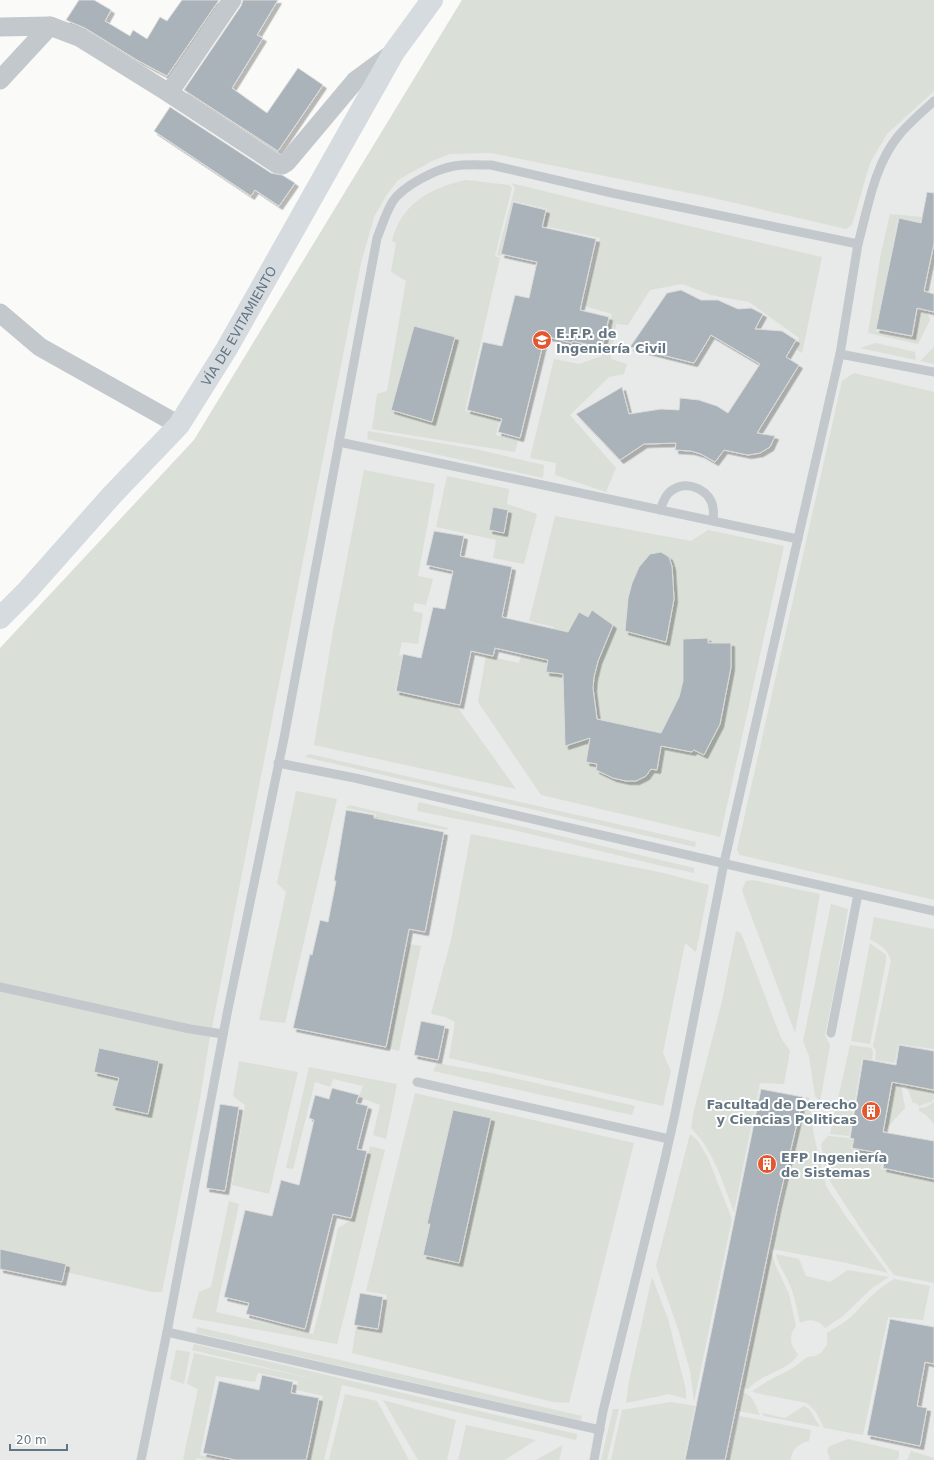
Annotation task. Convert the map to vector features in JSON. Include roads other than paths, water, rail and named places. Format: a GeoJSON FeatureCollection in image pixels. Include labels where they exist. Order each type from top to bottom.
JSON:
{"type":"FeatureCollection","features":[{"type":"Feature","properties":{"kind":"highway","name":"VÍA DE EVITAMIENTO"},"geometry":{"type":"LineString","coordinates":[[0,618],[27,591],[112,495],[179,425],[226,350],[394,52],[432,0]]}},
{"type":"Feature","properties":{"kind":"street"},"geometry":{"type":"LineString","coordinates":[[169,93],[232,0]]}},
{"type":"Feature","properties":{"kind":"street"},"geometry":{"type":"LineString","coordinates":[[0,80],[50,26]]}},
{"type":"Feature","properties":{"kind":"street"},"geometry":{"type":"LineString","coordinates":[[0,27],[50,26],[79,37],[169,93],[277,164],[282,165],[287,162],[355,81],[394,52]]}},
{"type":"Feature","properties":{"kind":"street"},"geometry":{"type":"LineString","coordinates":[[0,313],[40,347],[179,425]]}},
{"type":"Feature","properties":{"kind":"lane"},"geometry":{"type":"LineString","coordinates":[[594,1460],[603,1411],[669,1139],[724,864],[840,354],[858,244],[873,188],[884,157],[899,135],[934,100]]}},
{"type":"Feature","properties":{"kind":"lane"},"geometry":{"type":"LineString","coordinates":[[141,1460],[212,1099],[223,1034],[278,763],[377,238],[394,200],[407,188],[437,171],[453,166],[490,165],[612,193],[858,244]]}},
{"type":"Feature","properties":{"kind":"lane"},"geometry":{"type":"LineString","coordinates":[[840,354],[934,372]]}},
{"type":"Feature","properties":{"kind":"lane"},"geometry":{"type":"LineString","coordinates":[[339,442],[798,538]]}},
{"type":"Feature","properties":{"kind":"lane"},"geometry":{"type":"LineString","coordinates":[[660,510],[665,498],[674,489],[686,486],[699,488],[709,496],[713,508],[713,521]]}},
{"type":"Feature","properties":{"kind":"lane"},"geometry":{"type":"LineString","coordinates":[[278,763],[356,778],[724,864],[934,911]]}},
{"type":"Feature","properties":{"kind":"lane"},"geometry":{"type":"LineString","coordinates":[[831,1033],[858,894]]}},
{"type":"Feature","properties":{"kind":"lane"},"geometry":{"type":"LineString","coordinates":[[0,987],[190,1029],[223,1034]]}},
{"type":"Feature","properties":{"kind":"lane"},"geometry":{"type":"LineString","coordinates":[[418,1082],[669,1139]]}},
{"type":"Feature","properties":{"kind":"lane"},"geometry":{"type":"LineString","coordinates":[[167,1332],[600,1430]]}},
{"type":"Feature","properties":{"kind":"place","name":"E.F.P. de Ingeniería Civil"},"geometry":{"type":"Point","coordinates":[542,340]}},
{"type":"Feature","properties":{"kind":"place","name":"Facultad de Derecho y Ciencias Politicas"},"geometry":{"type":"Point","coordinates":[871,1111]}},
{"type":"Feature","properties":{"kind":"place","name":"EFP Ingeniería de Sistemas"},"geometry":{"type":"Point","coordinates":[767,1164]}}]}
